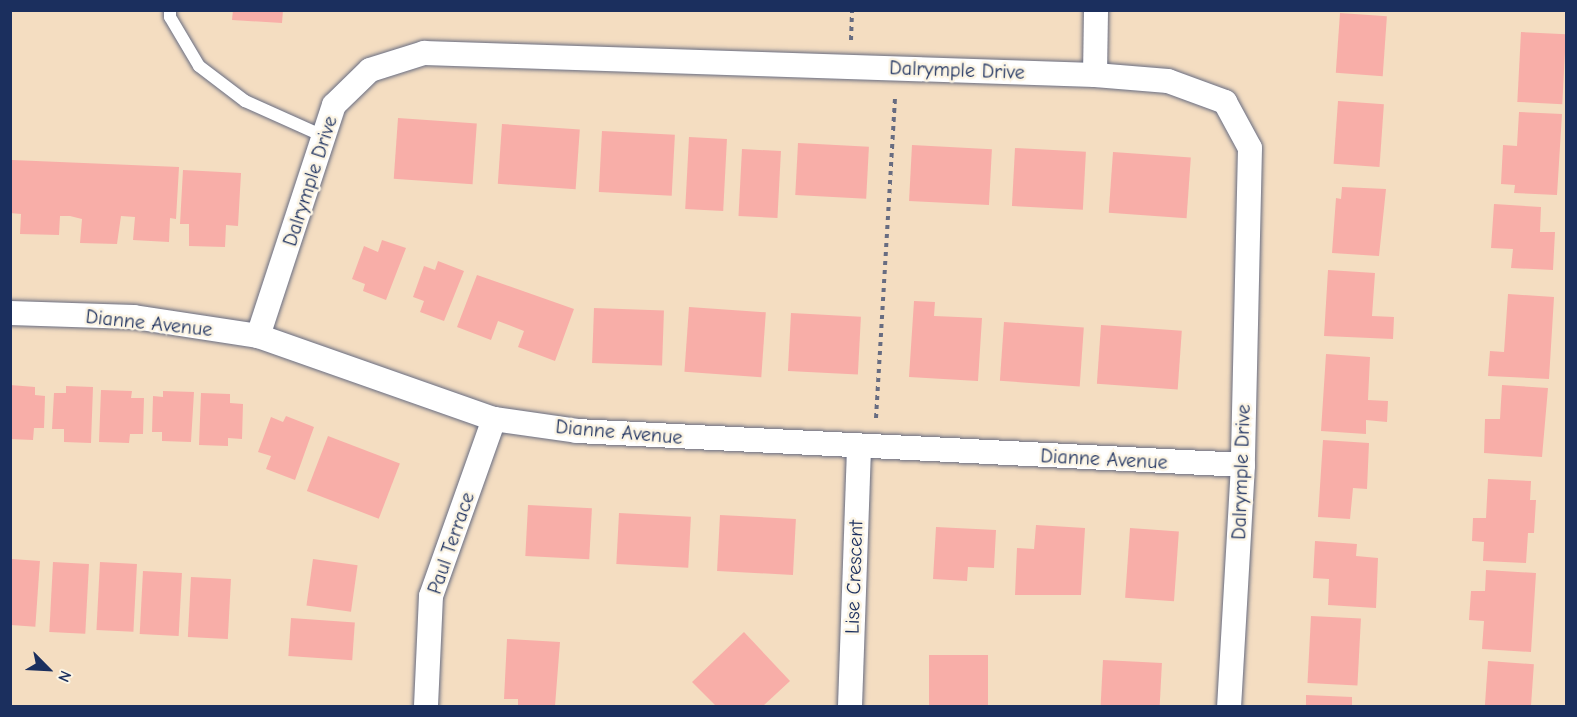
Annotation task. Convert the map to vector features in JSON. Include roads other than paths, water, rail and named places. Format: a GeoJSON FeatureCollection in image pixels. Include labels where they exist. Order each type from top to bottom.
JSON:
{"type":"FeatureCollection","features":[{"type":"Feature","properties":{"kind":"street"},"geometry":{"type":"LineString","coordinates":[[1095,75],[1096,10]]}},
{"type":"Feature","properties":{"kind":"street","name":"Dalrymple Drive"},"geometry":{"type":"LineString","coordinates":[[258,336],[334,105],[370,70],[424,53],[1095,75],[1168,81],[1225,102],[1250,148],[1243,465],[1229,706]]}},
{"type":"Feature","properties":{"kind":"street","name":"Dianne Avenue"},"geometry":{"type":"LineString","coordinates":[[10,313],[134,317],[258,336],[494,419],[577,431],[867,448],[1243,465]]}},
{"type":"Feature","properties":{"kind":"street","name":"Paul Terrace"},"geometry":{"type":"LineString","coordinates":[[426,706],[431,596],[494,419]]}},
{"type":"Feature","properties":{"kind":"street","name":"Lise Crescent"},"geometry":{"type":"LineString","coordinates":[[850,706],[867,448]]}},
{"type":"Feature","properties":{"kind":"lane"},"geometry":{"type":"LineString","coordinates":[[170,10],[170,17],[199,66],[245,101],[325,137]]}}]}
